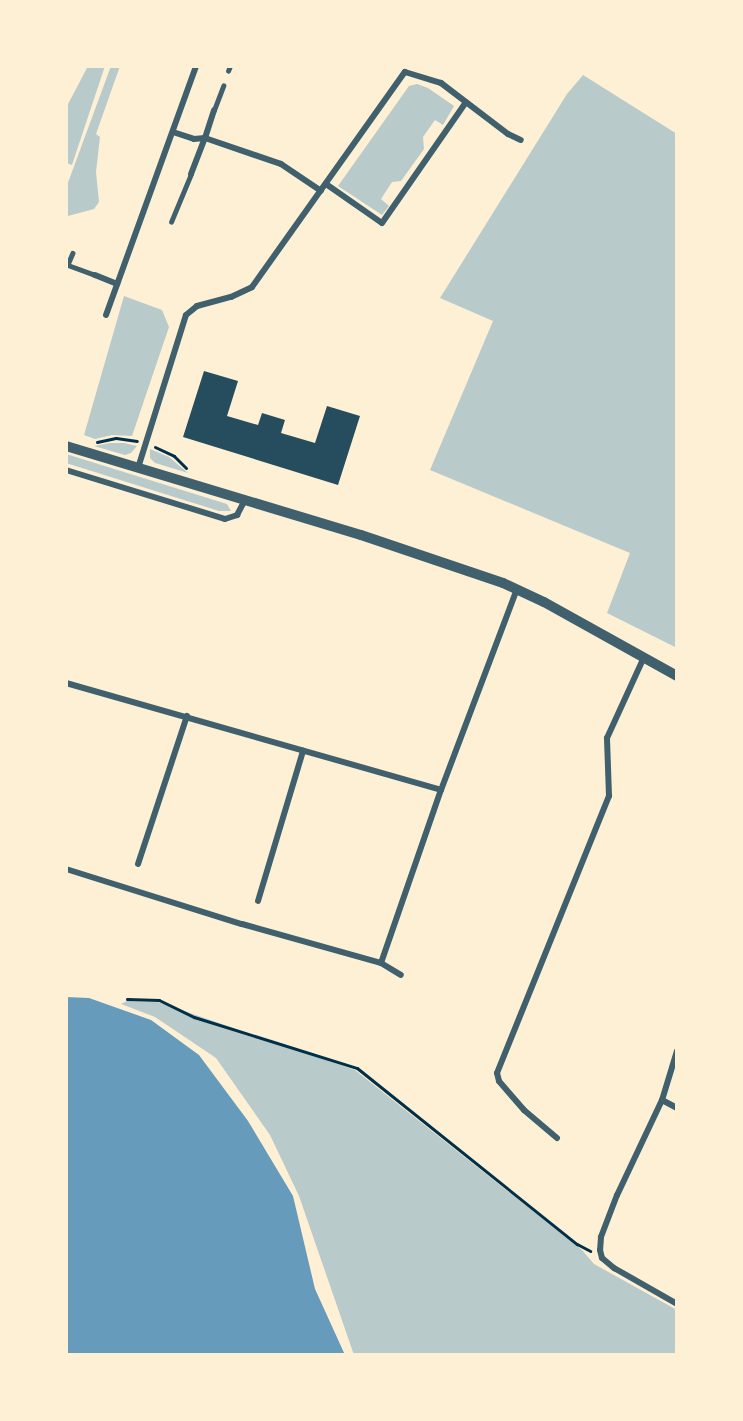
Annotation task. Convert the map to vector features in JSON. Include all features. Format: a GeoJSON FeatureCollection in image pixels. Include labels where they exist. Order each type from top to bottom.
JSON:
{"type":"FeatureCollection","features":[{"type":"Feature","properties":{"kind":"street"},"geometry":{"type":"LineString","coordinates":[[106,315],[196,66]]}},
{"type":"Feature","properties":{"kind":"street"},"geometry":{"type":"LineString","coordinates":[[138,468],[186,315],[197,306],[231,297],[252,287],[404,69],[441,82],[508,134],[521,140]]}},
{"type":"Feature","properties":{"kind":"street"},"geometry":{"type":"LineString","coordinates":[[326,184],[382,223],[466,102]]}},
{"type":"Feature","properties":{"kind":"street"},"geometry":{"type":"LineString","coordinates":[[190,174],[214,110]]}},
{"type":"Feature","properties":{"kind":"street"},"geometry":{"type":"LineString","coordinates":[[173,132],[188,138],[205,138],[280,164],[321,191]]}},
{"type":"Feature","properties":{"kind":"street"},"geometry":{"type":"LineString","coordinates":[[95,276],[117,284]]}},
{"type":"Feature","properties":{"kind":"street"},"geometry":{"type":"LineString","coordinates":[[66,446],[380,542],[518,590],[677,676]]}},
{"type":"Feature","properties":{"kind":"street"},"geometry":{"type":"LineString","coordinates":[[66,470],[225,519],[237,515],[245,500]]}},
{"type":"Feature","properties":{"kind":"street"},"geometry":{"type":"LineString","coordinates":[[381,963],[441,790],[518,590]]}},
{"type":"Feature","properties":{"kind":"street"},"geometry":{"type":"LineString","coordinates":[[557,1138],[524,1110],[499,1082],[497,1073],[609,796],[607,738],[644,657]]}},
{"type":"Feature","properties":{"kind":"street"},"geometry":{"type":"LineString","coordinates":[[66,684],[186,716],[441,790]]}},
{"type":"Feature","properties":{"kind":"street"},"geometry":{"type":"LineString","coordinates":[[138,864],[186,716]]}},
{"type":"Feature","properties":{"kind":"street"},"geometry":{"type":"LineString","coordinates":[[258,901],[303,751]]}},
{"type":"Feature","properties":{"kind":"street"},"geometry":{"type":"LineString","coordinates":[[66,870],[242,924],[381,963],[400,975]]}},
{"type":"Feature","properties":{"kind":"street"},"geometry":{"type":"LineString","coordinates":[[677,1051],[662,1100],[617,1195],[601,1237],[602,1258],[634,1281],[677,1304]]}},
{"type":"Feature","properties":{"kind":"street"},"geometry":{"type":"LineString","coordinates":[[662,1100],[677,1108]]}},
{"type":"Feature","properties":{"kind":"lane"},"geometry":{"type":"LineString","coordinates":[[214,110],[223,86]]}},
{"type":"Feature","properties":{"kind":"lane"},"geometry":{"type":"LineString","coordinates":[[171,222],[190,174]]}},
{"type":"Feature","properties":{"kind":"lane"},"geometry":{"type":"LineString","coordinates":[[73,253],[68,265],[95,276]]}},
{"type":"Feature","properties":{"kind":"path"},"geometry":{"type":"LineString","coordinates":[[92,442],[116,438],[145,443],[164,450],[185,468]]}},
{"type":"Feature","properties":{"kind":"path"},"geometry":{"type":"LineString","coordinates":[[127,999],[159,1000],[194,1017],[357,1068],[578,1244],[602,1258]]}},
{"type":"Feature","properties":{"kind":"shaded area"},"geometry":{"type":"Polygon","coordinates":[[[88,66],[105,66],[72,165],[66,163],[66,108],[88,66]]]}},
{"type":"Feature","properties":{"kind":"shaded area"},"geometry":{"type":"Polygon","coordinates":[[[111,66],[120,66],[96,134],[100,137],[96,172],[99,202],[94,209],[68,216],[66,222],[66,188],[111,66]]]}},
{"type":"Feature","properties":{"kind":"shaded area"},"geometry":{"type":"Polygon","coordinates":[[[583,75],[677,134],[677,648],[607,613],[630,553],[430,470],[493,321],[440,298],[567,94],[583,75]]]}},
{"type":"Feature","properties":{"kind":"shaded area"},"geometry":{"type":"Polygon","coordinates":[[[417,84],[428,88],[454,106],[443,125],[435,120],[423,137],[424,149],[401,181],[392,182],[381,199],[389,206],[382,215],[338,186],[409,86],[417,84]]]}},
{"type":"Feature","properties":{"kind":"shaded area"},"geometry":{"type":"Polygon","coordinates":[[[124,296],[162,310],[169,327],[132,436],[112,435],[95,439],[84,435],[124,296]]]}},
{"type":"Feature","properties":{"kind":"shaded area"},"geometry":{"type":"Polygon","coordinates":[[[110,443],[137,446],[131,453],[125,455],[94,446],[110,443]]]}},
{"type":"Feature","properties":{"kind":"shaded area"},"geometry":{"type":"Polygon","coordinates":[[[150,449],[169,457],[188,473],[155,463],[150,458],[150,449]]]}},
{"type":"Feature","properties":{"kind":"shaded area"},"geometry":{"type":"Polygon","coordinates":[[[66,454],[227,504],[231,511],[219,511],[66,463],[66,454]]]}},
{"type":"Feature","properties":{"kind":"shaded area"},"geometry":{"type":"Polygon","coordinates":[[[127,1001],[158,1002],[355,1070],[582,1250],[594,1264],[677,1310],[677,1355],[354,1355],[299,1196],[270,1135],[216,1058],[155,1017],[121,1004],[127,1001]]]}},
{"type":"Feature","properties":{"kind":"water"},"geometry":{"type":"Polygon","coordinates":[[[66,997],[89,998],[151,1020],[199,1055],[248,1121],[293,1196],[315,1289],[345,1355],[66,1355],[66,997]]]}},
{"type":"Feature","properties":{"kind":"building"},"geometry":{"type":"Polygon","coordinates":[[[204,371],[238,381],[227,416],[258,425],[262,413],[285,420],[281,433],[315,443],[327,406],[360,416],[338,485],[183,437],[204,371]]]}}]}
